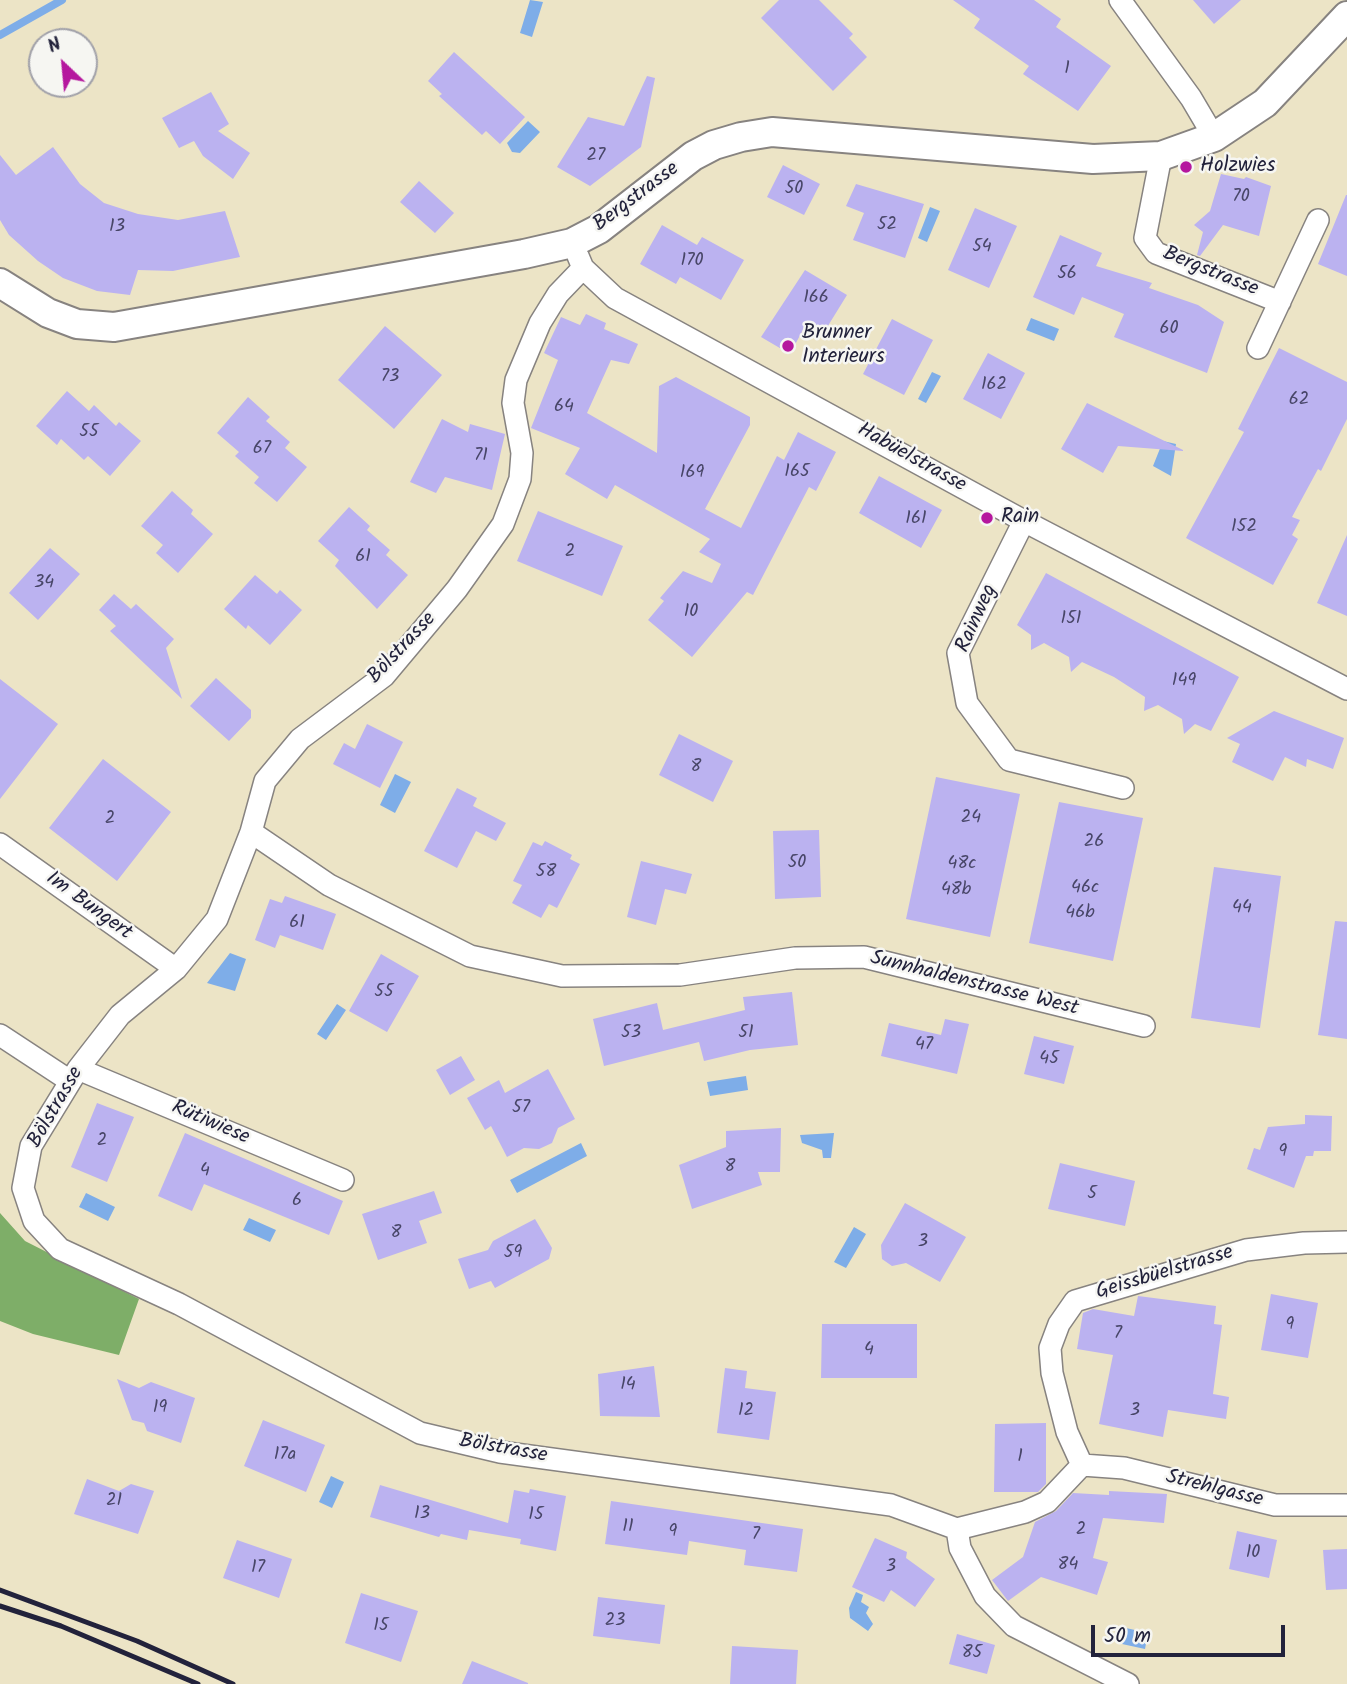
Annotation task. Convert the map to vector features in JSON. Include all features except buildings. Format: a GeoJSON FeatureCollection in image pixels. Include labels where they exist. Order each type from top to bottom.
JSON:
{"type":"FeatureCollection","features":[{"type":"Feature","properties":{"kind":"street"},"geometry":{"type":"LineString","coordinates":[[1120,0],[1191,98],[1214,137]]}},
{"type":"Feature","properties":{"kind":"street","name":"Bergstrasse"},"geometry":{"type":"LineString","coordinates":[[0,283],[48,313],[77,324],[114,327],[524,254],[577,255],[693,156],[741,136],[772,132],[1105,160],[1161,156],[1214,137],[1265,103],[1347,16]]}},
{"type":"Feature","properties":{"kind":"street","name":"Bergstrasse"},"geometry":{"type":"LineString","coordinates":[[1161,156],[1145,237],[1156,253],[1280,302]]}},
{"type":"Feature","properties":{"kind":"street","name":"Bergstrasse"},"geometry":{"type":"LineString","coordinates":[[1258,348],[1318,220]]}},
{"type":"Feature","properties":{"kind":"street","name":"Habüelstrasse"},"geometry":{"type":"LineString","coordinates":[[577,255],[615,298],[1024,521],[1347,689]]}},
{"type":"Feature","properties":{"kind":"street","name":"Bölstrasse"},"geometry":{"type":"LineString","coordinates":[[577,255],[540,323],[516,380],[513,404],[522,453],[520,479],[503,524],[457,589],[384,676],[300,739],[265,781],[251,832],[217,919],[176,969],[120,1015],[74,1075],[31,1146],[23,1188],[34,1221],[60,1249],[179,1304],[420,1433],[500,1452],[891,1505],[957,1529]]}},
{"type":"Feature","properties":{"kind":"street","name":"Rainweg"},"geometry":{"type":"LineString","coordinates":[[1024,521],[958,653],[967,704],[1009,760],[1123,789]]}},
{"type":"Feature","properties":{"kind":"street","name":"Sunnhaldenstrasse West"},"geometry":{"type":"LineString","coordinates":[[251,832],[329,885],[470,956],[562,976],[680,975],[795,958],[864,957],[1144,1026]]}},
{"type":"Feature","properties":{"kind":"street","name":"Im Bungert"},"geometry":{"type":"LineString","coordinates":[[0,844],[176,969]]}},
{"type":"Feature","properties":{"kind":"street","name":"Rütiwiese"},"geometry":{"type":"LineString","coordinates":[[0,1035],[74,1075],[343,1180]]}},
{"type":"Feature","properties":{"kind":"street","name":"Geissbüelstrasse"},"geometry":{"type":"LineString","coordinates":[[1083,1465],[1067,1432],[1052,1373],[1050,1348],[1059,1324],[1075,1301],[1246,1250],[1304,1243],[1347,1242]]}},
{"type":"Feature","properties":{"kind":"street"},"geometry":{"type":"LineString","coordinates":[[1083,1465],[1047,1502],[1013,1516],[957,1529],[965,1561],[996,1610],[1014,1626],[1128,1684]]}},
{"type":"Feature","properties":{"kind":"street","name":"Strehlgasse"},"geometry":{"type":"LineString","coordinates":[[1083,1465],[1124,1468],[1275,1505],[1347,1506]]}},
{"type":"Feature","properties":{"kind":"green space"},"geometry":{"type":"Polygon","coordinates":[[[0,1213],[25,1241],[139,1299],[119,1355],[33,1334],[0,1321],[0,1213]]]}},
{"type":"Feature","properties":{"kind":"water"},"geometry":{"type":"Polygon","coordinates":[[[530,0],[543,2],[532,37],[520,33],[530,0]]]}},
{"type":"Feature","properties":{"kind":"water"},"geometry":{"type":"Polygon","coordinates":[[[528,121],[540,132],[520,153],[512,152],[507,143],[528,121]]]}},
{"type":"Feature","properties":{"kind":"water"},"geometry":{"type":"Polygon","coordinates":[[[930,207],[940,211],[927,242],[918,238],[930,207]]]}},
{"type":"Feature","properties":{"kind":"water"},"geometry":{"type":"Polygon","coordinates":[[[1031,318],[1059,329],[1054,341],[1026,330],[1031,318]]]}},
{"type":"Feature","properties":{"kind":"water"},"geometry":{"type":"Polygon","coordinates":[[[932,372],[941,376],[926,403],[918,399],[932,372]]]}},
{"type":"Feature","properties":{"kind":"water"},"geometry":{"type":"Polygon","coordinates":[[[1163,441],[1176,444],[1171,476],[1153,466],[1163,441]]]}},
{"type":"Feature","properties":{"kind":"water"},"geometry":{"type":"Polygon","coordinates":[[[395,774],[411,782],[395,813],[380,805],[395,774]]]}},
{"type":"Feature","properties":{"kind":"water"},"geometry":{"type":"Polygon","coordinates":[[[230,953],[246,959],[235,991],[207,983],[230,953]]]}},
{"type":"Feature","properties":{"kind":"water"},"geometry":{"type":"Polygon","coordinates":[[[337,1004],[346,1010],[326,1040],[317,1034],[337,1004]]]}},
{"type":"Feature","properties":{"kind":"water"},"geometry":{"type":"Polygon","coordinates":[[[746,1076],[748,1090],[710,1096],[707,1082],[746,1076]]]}},
{"type":"Feature","properties":{"kind":"water"},"geometry":{"type":"Polygon","coordinates":[[[834,1133],[831,1158],[823,1158],[822,1150],[802,1143],[800,1135],[834,1133]]]}},
{"type":"Feature","properties":{"kind":"water"},"geometry":{"type":"Polygon","coordinates":[[[581,1143],[587,1156],[517,1193],[510,1180],[581,1143]]]}},
{"type":"Feature","properties":{"kind":"water"},"geometry":{"type":"Polygon","coordinates":[[[86,1193],[115,1207],[108,1221],[79,1207],[86,1193]]]}},
{"type":"Feature","properties":{"kind":"water"},"geometry":{"type":"Polygon","coordinates":[[[249,1218],[276,1230],[270,1242],[243,1230],[249,1218]]]}},
{"type":"Feature","properties":{"kind":"water"},"geometry":{"type":"Polygon","coordinates":[[[854,1227],[866,1234],[846,1268],[834,1262],[854,1227]]]}},
{"type":"Feature","properties":{"kind":"water"},"geometry":{"type":"Polygon","coordinates":[[[331,1476],[344,1482],[332,1508],[319,1502],[331,1476]]]}},
{"type":"Feature","properties":{"kind":"water"},"geometry":{"type":"Polygon","coordinates":[[[856,1592],[863,1595],[861,1602],[869,1607],[866,1613],[873,1624],[868,1631],[850,1618],[849,1608],[856,1592]]]}},
{"type":"Feature","properties":{"kind":"water"},"geometry":{"type":"Polygon","coordinates":[[[1126,1628],[1148,1633],[1145,1649],[1122,1644],[1126,1628]]]}},
{"type":"Feature","properties":{"kind":"waterway"},"geometry":{"type":"LineString","coordinates":[[0,35],[62,0]]}},
{"type":"Feature","properties":{"kind":"railway"},"geometry":{"type":"LineString","coordinates":[[0,1590],[137,1641],[233,1684]]}},
{"type":"Feature","properties":{"kind":"railway"},"geometry":{"type":"LineString","coordinates":[[0,1606],[61,1626],[198,1684]]}},
{"type":"Feature","properties":{"kind":"place","name":"Holzwies"},"geometry":{"type":"Point","coordinates":[1186,167]}},
{"type":"Feature","properties":{"kind":"place","name":"Brunner Interieurs"},"geometry":{"type":"Point","coordinates":[788,346]}},
{"type":"Feature","properties":{"kind":"place","name":"Rain"},"geometry":{"type":"Point","coordinates":[987,518]}}]}
